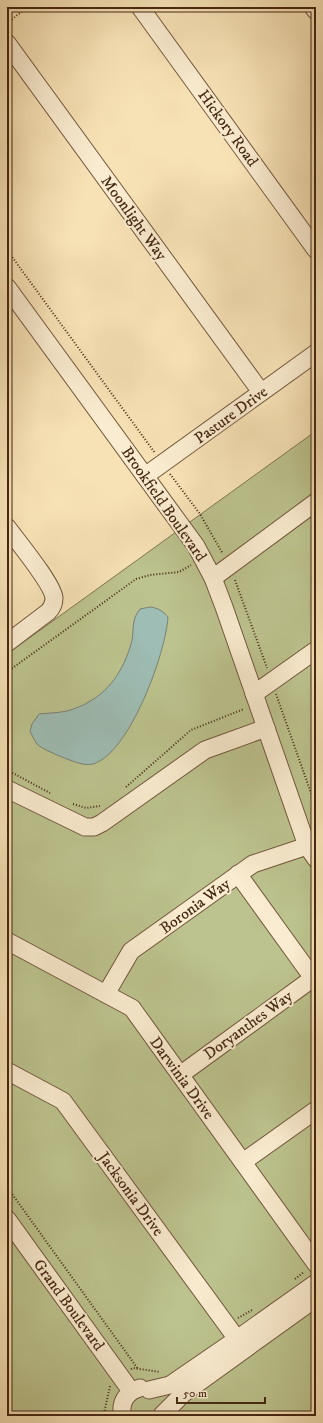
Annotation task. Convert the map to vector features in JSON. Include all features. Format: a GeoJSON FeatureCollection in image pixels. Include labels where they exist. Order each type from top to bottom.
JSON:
{"type":"FeatureCollection","features":[{"type":"Feature","properties":{"kind":"street","name":"Hickory Road"},"geometry":{"type":"LineString","coordinates":[[140,7],[316,250]]}},
{"type":"Feature","properties":{"kind":"street"},"geometry":{"type":"LineString","coordinates":[[313,7],[316,11]]}},
{"type":"Feature","properties":{"kind":"street","name":"Moonlight Way"},"geometry":{"type":"LineString","coordinates":[[7,43],[261,392]]}},
{"type":"Feature","properties":{"kind":"street","name":"Brookfield Boulevard"},"geometry":{"type":"LineString","coordinates":[[7,287],[196,546],[213,578],[224,607],[311,852]]}},
{"type":"Feature","properties":{"kind":"street","name":"Pasture Drive"},"geometry":{"type":"LineString","coordinates":[[145,476],[316,353]]}},
{"type":"Feature","properties":{"kind":"street"},"geometry":{"type":"LineString","coordinates":[[213,578],[316,502]]}},
{"type":"Feature","properties":{"kind":"street"},"geometry":{"type":"LineString","coordinates":[[7,527],[44,577],[52,590],[54,598],[53,606],[48,612],[7,643]]}},
{"type":"Feature","properties":{"kind":"street"},"geometry":{"type":"LineString","coordinates":[[256,699],[274,689],[316,650]]}},
{"type":"Feature","properties":{"kind":"street"},"geometry":{"type":"LineString","coordinates":[[7,789],[85,827],[94,827],[102,823],[205,750],[266,728]]}},
{"type":"Feature","properties":{"kind":"street","name":"Boronia Way"},"geometry":{"type":"LineString","coordinates":[[106,994],[131,951],[238,874],[253,864],[311,852]]}},
{"type":"Feature","properties":{"kind":"street"},"geometry":{"type":"LineString","coordinates":[[238,874],[314,977]]}},
{"type":"Feature","properties":{"kind":"street","name":"Darwinia Drive"},"geometry":{"type":"LineString","coordinates":[[7,941],[132,1008],[316,1264]]}},
{"type":"Feature","properties":{"kind":"street","name":"Doryanthes Way"},"geometry":{"type":"LineString","coordinates":[[180,1074],[314,977]]}},
{"type":"Feature","properties":{"kind":"street","name":"Jacksonia Drive"},"geometry":{"type":"LineString","coordinates":[[7,1071],[63,1101],[237,1340]]}},
{"type":"Feature","properties":{"kind":"street"},"geometry":{"type":"LineString","coordinates":[[243,1162],[316,1110]]}},
{"type":"Feature","properties":{"kind":"street","name":"Grand Boulevard"},"geometry":{"type":"LineString","coordinates":[[7,1219],[131,1392]]}},
{"type":"Feature","properties":{"kind":"street"},"geometry":{"type":"LineString","coordinates":[[149,1390],[170,1385],[237,1340],[316,1283]]}},
{"type":"Feature","properties":{"kind":"street"},"geometry":{"type":"LineString","coordinates":[[162,1416],[184,1393],[316,1298]]}},
{"type":"Feature","properties":{"kind":"street"},"geometry":{"type":"LineString","coordinates":[[120,1413],[124,1398],[131,1392],[142,1388],[157,1394],[163,1410],[162,1416]]}},
{"type":"Feature","properties":{"kind":"path"},"geometry":{"type":"LineString","coordinates":[[7,23],[28,7]]}},
{"type":"Feature","properties":{"kind":"path"},"geometry":{"type":"LineString","coordinates":[[7,250],[200,514],[220,550],[228,566],[274,689],[316,807]]}},
{"type":"Feature","properties":{"kind":"path"},"geometry":{"type":"LineString","coordinates":[[7,672],[136,579],[150,575],[179,572],[202,558],[220,550]]}},
{"type":"Feature","properties":{"kind":"path"},"geometry":{"type":"LineString","coordinates":[[121,792],[191,730],[274,689]]}},
{"type":"Feature","properties":{"kind":"path"},"geometry":{"type":"LineString","coordinates":[[7,770],[56,796]]}},
{"type":"Feature","properties":{"kind":"path"},"geometry":{"type":"LineString","coordinates":[[70,803],[86,808],[101,806],[106,803]]}},
{"type":"Feature","properties":{"kind":"path"},"geometry":{"type":"LineString","coordinates":[[7,1187],[138,1369]]}},
{"type":"Feature","properties":{"kind":"green space"},"geometry":{"type":"Polygon","coordinates":[[[316,431],[316,1416],[7,1416],[7,654],[316,431]]]}},
{"type":"Feature","properties":{"kind":"water"},"geometry":{"type":"Polygon","coordinates":[[[150,607],[160,610],[168,617],[166,633],[161,653],[144,700],[120,741],[107,756],[93,764],[83,764],[73,761],[39,746],[30,731],[32,724],[39,714],[64,712],[79,707],[100,694],[116,678],[122,667],[131,644],[134,622],[137,613],[140,609],[150,607]]]}}]}
